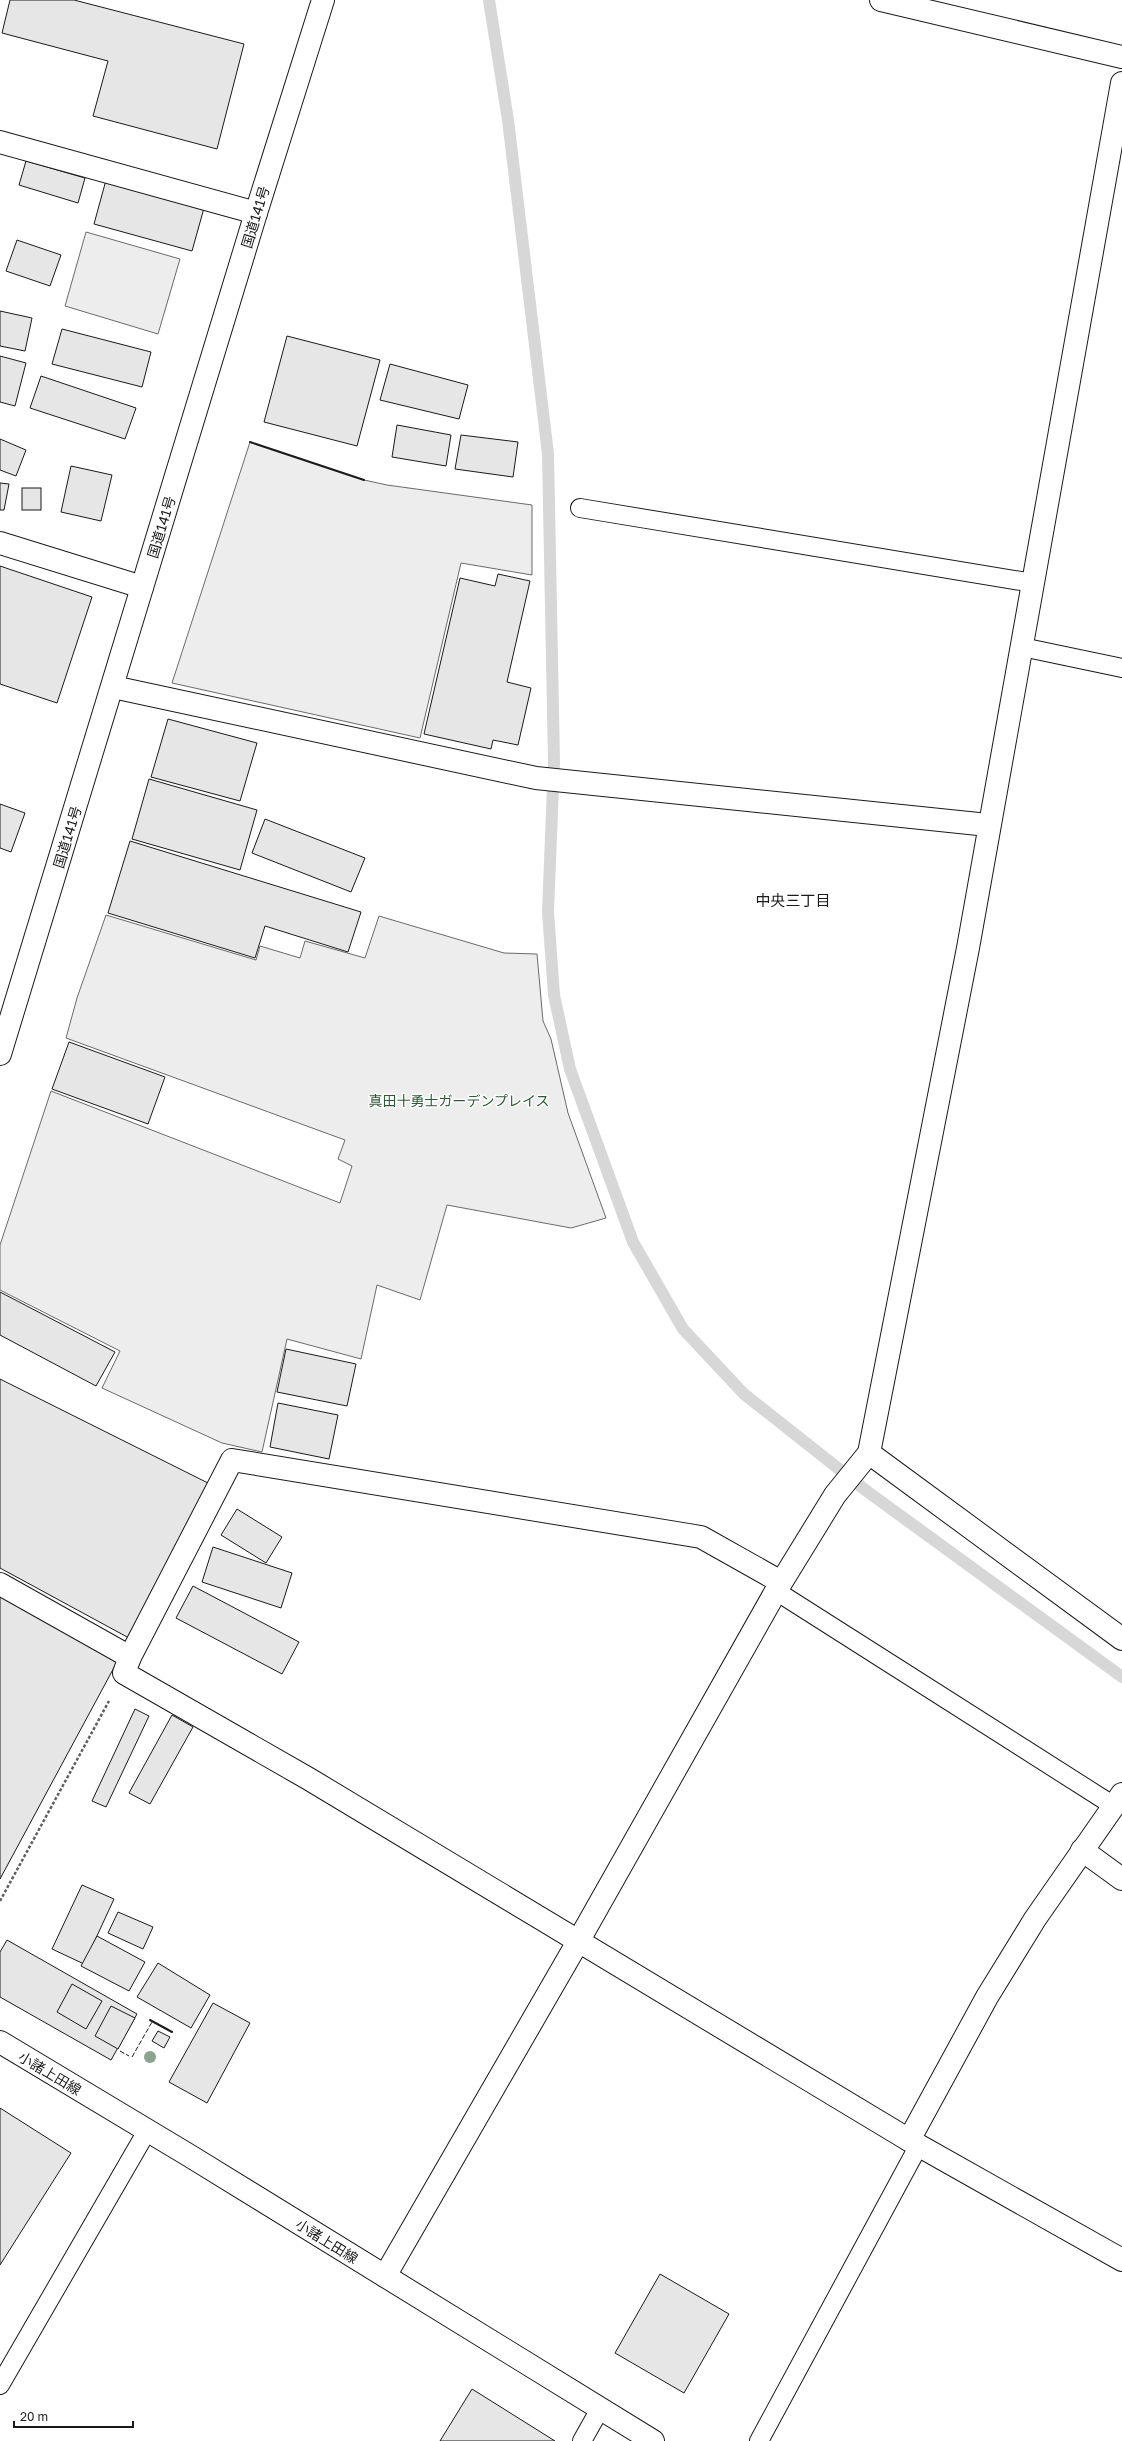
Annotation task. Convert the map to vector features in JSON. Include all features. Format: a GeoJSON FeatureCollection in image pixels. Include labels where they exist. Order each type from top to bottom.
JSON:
{"type":"FeatureCollection","features":[{"type":"Feature","properties":{"kind":"main road","name":"国道141号"},"geometry":{"type":"LineString","coordinates":[[0,1054],[113,687],[256,213],[323,0]]}},
{"type":"Feature","properties":{"kind":"main road"},"geometry":{"type":"LineString","coordinates":[[881,0],[1122,57]]}},
{"type":"Feature","properties":{"kind":"main road"},"geometry":{"type":"LineString","coordinates":[[385,2276],[579,1940],[778,1587],[835,1495],[868,1455],[968,948],[988,825],[1022,647],[1122,83]]}},
{"type":"Feature","properties":{"kind":"main road"},"geometry":{"type":"LineString","coordinates":[[0,142],[256,213]]}},
{"type":"Feature","properties":{"kind":"main road"},"geometry":{"type":"LineString","coordinates":[[0,543],[142,587]]}},
{"type":"Feature","properties":{"kind":"main road"},"geometry":{"type":"LineString","coordinates":[[113,687],[536,778],[988,825]]}},
{"type":"Feature","properties":{"kind":"main road"},"geometry":{"type":"LineString","coordinates":[[868,1455],[1122,1639]]}},
{"type":"Feature","properties":{"kind":"main road"},"geometry":{"type":"LineString","coordinates":[[127,1665],[232,1460],[701,1537],[778,1587]]}},
{"type":"Feature","properties":{"kind":"main road"},"geometry":{"type":"LineString","coordinates":[[0,1584],[309,1779],[914,2142],[1122,2260]]}},
{"type":"Feature","properties":{"kind":"main road"},"geometry":{"type":"LineString","coordinates":[[914,2142],[988,1997],[1035,1919],[1118,1800]]}},
{"type":"Feature","properties":{"kind":"main road"},"geometry":{"type":"LineString","coordinates":[[1082,1850],[1122,1878]]}},
{"type":"Feature","properties":{"kind":"main road","name":"小諸上田線"},"geometry":{"type":"LineString","coordinates":[[0,2042],[653,2441]]}},
{"type":"Feature","properties":{"kind":"lane"},"geometry":{"type":"LineString","coordinates":[[580,508],[1033,583]]}},
{"type":"Feature","properties":{"kind":"lane"},"geometry":{"type":"LineString","coordinates":[[1022,647],[1122,668]]}},
{"type":"Feature","properties":{"kind":"lane"},"geometry":{"type":"LineString","coordinates":[[778,1587],[1118,1800]]}},
{"type":"Feature","properties":{"kind":"lane"},"geometry":{"type":"LineString","coordinates":[[0,2385],[146,2131]]}},
{"type":"Feature","properties":{"kind":"lane"},"geometry":{"type":"LineString","coordinates":[[759,2441],[914,2142]]}},
{"type":"Feature","properties":{"kind":"lane"},"geometry":{"type":"LineString","coordinates":[[582,2441],[600,2409]]}},
{"type":"Feature","properties":{"kind":"path"},"geometry":{"type":"LineString","coordinates":[[0,1901],[127,1665]]}},
{"type":"Feature","properties":{"kind":"shaded area"},"geometry":{"type":"Polygon","coordinates":[[[86,232],[180,259],[158,334],[65,306],[86,232]]]}},
{"type":"Feature","properties":{"kind":"shaded area"},"geometry":{"type":"Polygon","coordinates":[[[250,442],[364,480],[387,485],[532,505],[532,575],[461,563],[420,738],[172,683],[250,442]]]}},
{"type":"Feature","properties":{"kind":"shaded area"},"geometry":{"type":"Polygon","coordinates":[[[106,915],[256,960],[260,946],[300,958],[305,941],[365,958],[379,916],[504,953],[537,954],[543,1021],[551,1039],[568,1113],[606,1218],[571,1228],[447,1205],[420,1300],[377,1285],[361,1359],[287,1339],[262,1452],[222,1443],[102,1388],[120,1351],[0,1290],[0,1245],[51,1091],[340,1203],[352,1166],[338,1159],[345,1140],[66,1038],[77,998],[106,915]]]}},
{"type":"Feature","properties":{"kind":"building"},"geometry":{"type":"Polygon","coordinates":[[[10,0],[74,0],[244,44],[217,149],[93,116],[108,61],[2,33],[10,0]]]}},
{"type":"Feature","properties":{"kind":"building"},"geometry":{"type":"Polygon","coordinates":[[[26,161],[85,178],[78,203],[19,185],[26,161]]]}},
{"type":"Feature","properties":{"kind":"building"},"geometry":{"type":"Polygon","coordinates":[[[106,180],[204,208],[192,251],[94,224],[106,180]]]}},
{"type":"Feature","properties":{"kind":"building"},"geometry":{"type":"Polygon","coordinates":[[[17,240],[61,255],[50,286],[6,271],[17,240]]]}},
{"type":"Feature","properties":{"kind":"building"},"geometry":{"type":"Polygon","coordinates":[[[0,311],[32,318],[25,351],[0,346],[0,311]]]}},
{"type":"Feature","properties":{"kind":"building"},"geometry":{"type":"Polygon","coordinates":[[[62,329],[151,352],[142,387],[52,364],[62,329]]]}},
{"type":"Feature","properties":{"kind":"building"},"geometry":{"type":"Polygon","coordinates":[[[287,336],[380,360],[357,446],[264,422],[287,336]]]}},
{"type":"Feature","properties":{"kind":"building"},"geometry":{"type":"Polygon","coordinates":[[[0,356],[26,363],[15,406],[0,402],[0,356]]]}},
{"type":"Feature","properties":{"kind":"building"},"geometry":{"type":"Polygon","coordinates":[[[390,364],[468,385],[459,419],[380,400],[390,364]]]}},
{"type":"Feature","properties":{"kind":"building"},"geometry":{"type":"Polygon","coordinates":[[[41,376],[136,408],[125,439],[30,408],[41,376]]]}},
{"type":"Feature","properties":{"kind":"building"},"geometry":{"type":"Polygon","coordinates":[[[397,425],[451,435],[446,466],[392,457],[397,425]]]}},
{"type":"Feature","properties":{"kind":"building"},"geometry":{"type":"Polygon","coordinates":[[[461,435],[518,442],[513,477],[455,469],[461,435]]]}},
{"type":"Feature","properties":{"kind":"building"},"geometry":{"type":"Polygon","coordinates":[[[0,439],[26,450],[16,476],[0,470],[0,439]]]}},
{"type":"Feature","properties":{"kind":"building"},"geometry":{"type":"Polygon","coordinates":[[[71,466],[112,475],[101,521],[61,512],[71,466]]]}},
{"type":"Feature","properties":{"kind":"building"},"geometry":{"type":"Polygon","coordinates":[[[0,483],[9,484],[4,510],[0,510],[0,483]]]}},
{"type":"Feature","properties":{"kind":"building"},"geometry":{"type":"Polygon","coordinates":[[[22,488],[41,488],[41,510],[22,510],[22,488]]]}},
{"type":"Feature","properties":{"kind":"building"},"geometry":{"type":"Polygon","coordinates":[[[0,566],[92,597],[57,703],[0,684],[0,566]]]}},
{"type":"Feature","properties":{"kind":"building"},"geometry":{"type":"Polygon","coordinates":[[[498,574],[530,581],[507,682],[531,688],[518,745],[493,740],[491,749],[424,734],[460,578],[495,586],[498,574]]]}},
{"type":"Feature","properties":{"kind":"building"},"geometry":{"type":"Polygon","coordinates":[[[168,719],[257,743],[240,801],[151,777],[168,719]]]}},
{"type":"Feature","properties":{"kind":"building"},"geometry":{"type":"Polygon","coordinates":[[[149,779],[257,810],[240,870],[132,839],[149,779]]]}},
{"type":"Feature","properties":{"kind":"building"},"geometry":{"type":"Polygon","coordinates":[[[0,804],[25,813],[11,852],[0,848],[0,804]]]}},
{"type":"Feature","properties":{"kind":"building"},"geometry":{"type":"Polygon","coordinates":[[[265,819],[365,858],[351,892],[252,853],[265,819]]]}},
{"type":"Feature","properties":{"kind":"building"},"geometry":{"type":"Polygon","coordinates":[[[130,841],[361,912],[348,952],[265,926],[255,958],[108,913],[130,841]]]}},
{"type":"Feature","properties":{"kind":"building"},"geometry":{"type":"Polygon","coordinates":[[[69,1042],[165,1077],[148,1124],[52,1089],[69,1042]]]}},
{"type":"Feature","properties":{"kind":"building"},"geometry":{"type":"Polygon","coordinates":[[[0,1292],[115,1352],[96,1386],[0,1335],[0,1292]]]}},
{"type":"Feature","properties":{"kind":"building"},"geometry":{"type":"Polygon","coordinates":[[[286,1349],[356,1364],[347,1406],[277,1392],[286,1349]]]}},
{"type":"Feature","properties":{"kind":"building"},"geometry":{"type":"Polygon","coordinates":[[[0,1379],[208,1483],[129,1638],[0,1568],[0,1379]]]}},
{"type":"Feature","properties":{"kind":"building"},"geometry":{"type":"Polygon","coordinates":[[[278,1403],[338,1415],[329,1459],[270,1447],[278,1403]]]}},
{"type":"Feature","properties":{"kind":"building"},"geometry":{"type":"Polygon","coordinates":[[[237,1509],[282,1537],[266,1563],[221,1535],[237,1509]]]}},
{"type":"Feature","properties":{"kind":"building"},"geometry":{"type":"Polygon","coordinates":[[[213,1547],[292,1573],[281,1608],[202,1582],[213,1547]]]}},
{"type":"Feature","properties":{"kind":"building"},"geometry":{"type":"Polygon","coordinates":[[[193,1586],[299,1642],[282,1674],[176,1618],[193,1586]]]}},
{"type":"Feature","properties":{"kind":"building"},"geometry":{"type":"Polygon","coordinates":[[[0,1596],[117,1662],[0,1879],[0,1596]]]}},
{"type":"Feature","properties":{"kind":"building"},"geometry":{"type":"Polygon","coordinates":[[[135,1709],[149,1716],[106,1807],[92,1801],[135,1709]]]}},
{"type":"Feature","properties":{"kind":"building"},"geometry":{"type":"Polygon","coordinates":[[[172,1715],[193,1727],[150,1804],[129,1793],[172,1715]]]}},
{"type":"Feature","properties":{"kind":"building"},"geometry":{"type":"Polygon","coordinates":[[[82,1885],[114,1899],[84,1964],[52,1949],[82,1885]]]}},
{"type":"Feature","properties":{"kind":"building"},"geometry":{"type":"Polygon","coordinates":[[[118,1912],[153,1927],[143,1949],[108,1933],[118,1912]]]}},
{"type":"Feature","properties":{"kind":"building"},"geometry":{"type":"Polygon","coordinates":[[[97,1936],[145,1962],[129,1991],[81,1966],[97,1936]]]}},
{"type":"Feature","properties":{"kind":"building"},"geometry":{"type":"Polygon","coordinates":[[[7,1940],[137,2014],[111,2060],[0,1997],[0,1952],[7,1940]]]}},
{"type":"Feature","properties":{"kind":"building"},"geometry":{"type":"Polygon","coordinates":[[[158,1963],[210,1995],[191,2028],[137,1997],[158,1963]]]}},
{"type":"Feature","properties":{"kind":"building"},"geometry":{"type":"Polygon","coordinates":[[[72,1984],[102,2001],[86,2029],[57,2012],[72,1984]]]}},
{"type":"Feature","properties":{"kind":"building"},"geometry":{"type":"Polygon","coordinates":[[[213,2003],[250,2023],[207,2103],[169,2082],[213,2003]]]}},
{"type":"Feature","properties":{"kind":"building"},"geometry":{"type":"Polygon","coordinates":[[[111,2006],[135,2018],[118,2049],[95,2036],[111,2006]]]}},
{"type":"Feature","properties":{"kind":"building"},"geometry":{"type":"Polygon","coordinates":[[[158,2031],[170,2037],[164,2048],[152,2041],[158,2031]]]}},
{"type":"Feature","properties":{"kind":"building"},"geometry":{"type":"Polygon","coordinates":[[[0,2108],[71,2153],[0,2265],[0,2108]]]}},
{"type":"Feature","properties":{"kind":"building"},"geometry":{"type":"Polygon","coordinates":[[[660,2274],[729,2314],[684,2393],[615,2353],[660,2274]]]}},
{"type":"Feature","properties":{"kind":"building"},"geometry":{"type":"Polygon","coordinates":[[[472,2389],[555,2441],[440,2441],[472,2389]]]}},
{"type":"Feature","properties":{"kind":"waterway"},"geometry":{"type":"LineString","coordinates":[[489,0],[508,120],[548,454],[554,761],[548,912],[554,995],[570,1069],[633,1242],[683,1329],[744,1394],[868,1492],[1122,1677]]}},
{"type":"Feature","properties":{"kind":"fence"},"geometry":{"type":"LineString","coordinates":[[132,2057],[152,2022]]}},
{"type":"Feature","properties":{"kind":"fence"},"geometry":{"type":"LineString","coordinates":[[120,2051],[129,2056]]}},
{"type":"Feature","properties":{"kind":"wall"},"geometry":{"type":"LineString","coordinates":[[250,442],[364,480]]}},
{"type":"Feature","properties":{"kind":"wall"},"geometry":{"type":"LineString","coordinates":[[150,2020],[172,2032]]}},
{"type":"Feature","properties":{"kind":"district","name":"中央三丁目"},"geometry":{"type":"Point","coordinates":[793,900]}},
{"type":"Feature","properties":{"kind":"park label","name":"真田十勇士ガーデンプレイス"},"geometry":{"type":"Point","coordinates":[459,1100]}}]}
